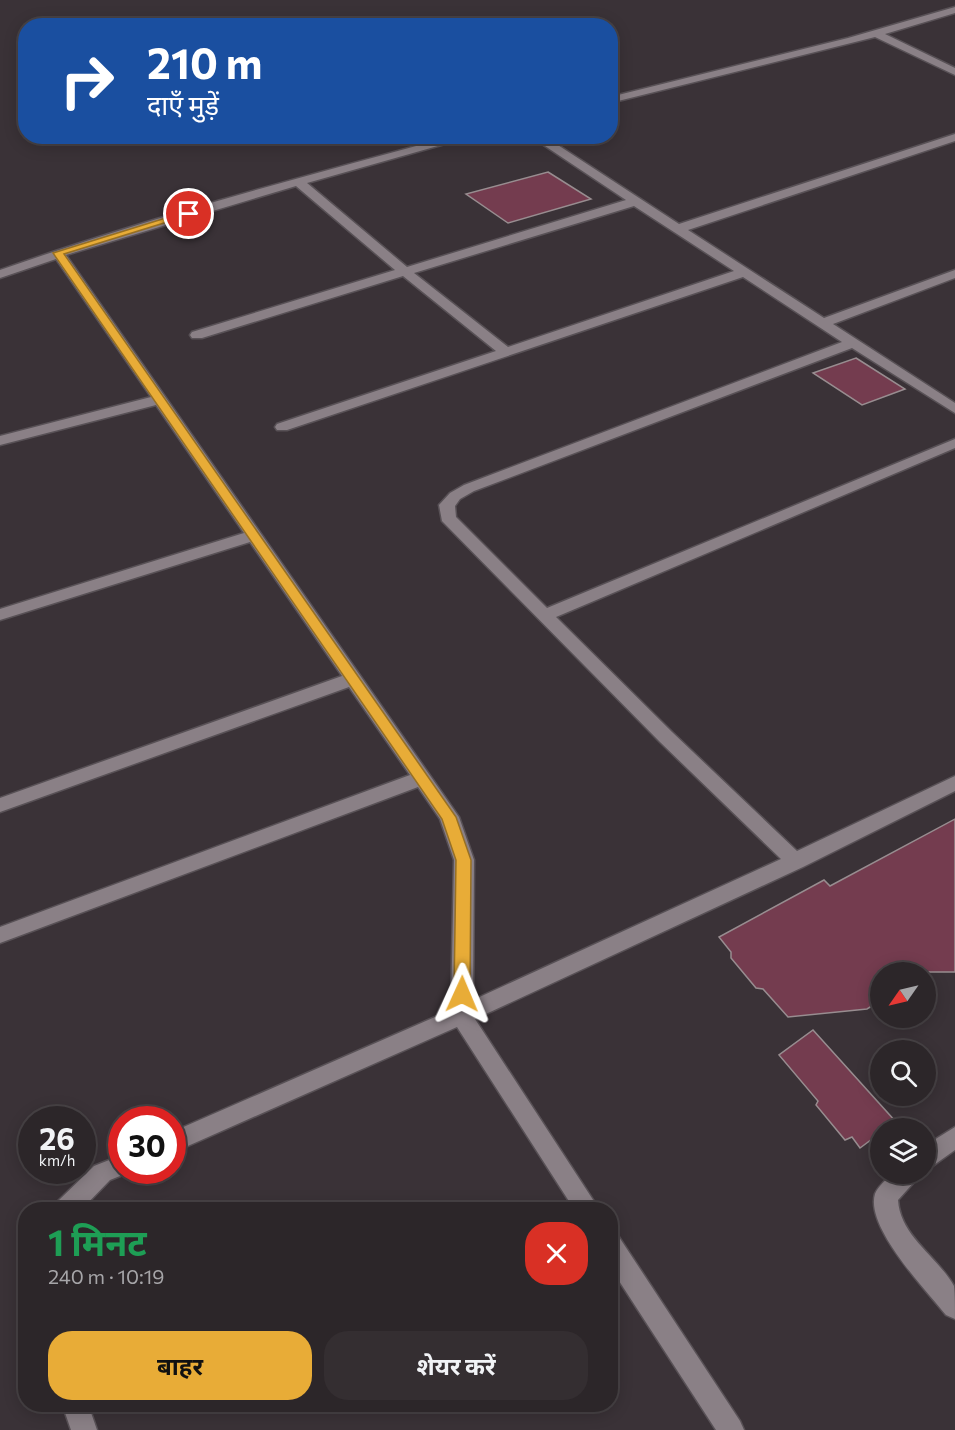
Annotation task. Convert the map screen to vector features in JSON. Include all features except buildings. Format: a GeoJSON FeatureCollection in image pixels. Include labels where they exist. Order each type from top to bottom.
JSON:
{"type":"FeatureCollection","features":[{"type":"Feature","properties":{"kind":"street"},"geometry":{"type":"LineString","coordinates":[[618,98],[876,33],[955,10]]}},
{"type":"Feature","properties":{"kind":"street"},"geometry":{"type":"LineString","coordinates":[[876,33],[955,72]]}},
{"type":"Feature","properties":{"kind":"street"},"geometry":{"type":"LineString","coordinates":[[678,229],[955,137]]}},
{"type":"Feature","properties":{"kind":"street"},"geometry":{"type":"LineString","coordinates":[[0,274],[58,253],[298,182],[438,144]]}},
{"type":"Feature","properties":{"kind":"street"},"geometry":{"type":"LineString","coordinates":[[547,144],[955,409]]}},
{"type":"Feature","properties":{"kind":"street"},"geometry":{"type":"LineString","coordinates":[[298,182],[405,272],[506,352]]}},
{"type":"Feature","properties":{"kind":"street"},"geometry":{"type":"LineString","coordinates":[[197,335],[636,201]]}},
{"type":"Feature","properties":{"kind":"street"},"geometry":{"type":"LineString","coordinates":[[58,253],[449,817],[464,860],[462,1017],[582,1202]]}},
{"type":"Feature","properties":{"kind":"street"},"geometry":{"type":"LineString","coordinates":[[282,427],[744,272]]}},
{"type":"Feature","properties":{"kind":"street"},"geometry":{"type":"LineString","coordinates":[[822,323],[955,274]]}},
{"type":"Feature","properties":{"kind":"street"},"geometry":{"type":"LineString","coordinates":[[796,862],[448,518],[447,505],[455,496],[469,488],[852,342]]}},
{"type":"Feature","properties":{"kind":"street"},"geometry":{"type":"LineString","coordinates":[[0,441],[160,399]]}},
{"type":"Feature","properties":{"kind":"street"},"geometry":{"type":"LineString","coordinates":[[545,615],[955,443]]}},
{"type":"Feature","properties":{"kind":"street"},"geometry":{"type":"LineString","coordinates":[[0,615],[254,536]]}},
{"type":"Feature","properties":{"kind":"street"},"geometry":{"type":"LineString","coordinates":[[0,805],[353,678]]}},
{"type":"Feature","properties":{"kind":"street"},"geometry":{"type":"LineString","coordinates":[[0,935],[422,778]]}},
{"type":"Feature","properties":{"kind":"street"},"geometry":{"type":"LineString","coordinates":[[186,1137],[462,1017],[796,862],[955,783]]}},
{"type":"Feature","properties":{"kind":"street"},"geometry":{"type":"LineString","coordinates":[[936,1151],[955,1137]]}},
{"type":"Feature","properties":{"kind":"street"},"geometry":{"type":"LineString","coordinates":[[73,1202],[102,1173],[108,1171]]}},
{"type":"Feature","properties":{"kind":"street"},"geometry":{"type":"LineString","coordinates":[[897,1184],[886,1196],[887,1215],[898,1235],[955,1307]]}},
{"type":"Feature","properties":{"kind":"street"},"geometry":{"type":"LineString","coordinates":[[618,1257],[731,1430]]}},
{"type":"Feature","properties":{"kind":"street"},"geometry":{"type":"LineString","coordinates":[[78,1412],[84,1430]]}},
{"type":"Feature","properties":{"kind":"route"},"geometry":{"type":"LineString","coordinates":[[189,214],[58,253],[449,817],[464,860],[462,994]]}}]}
